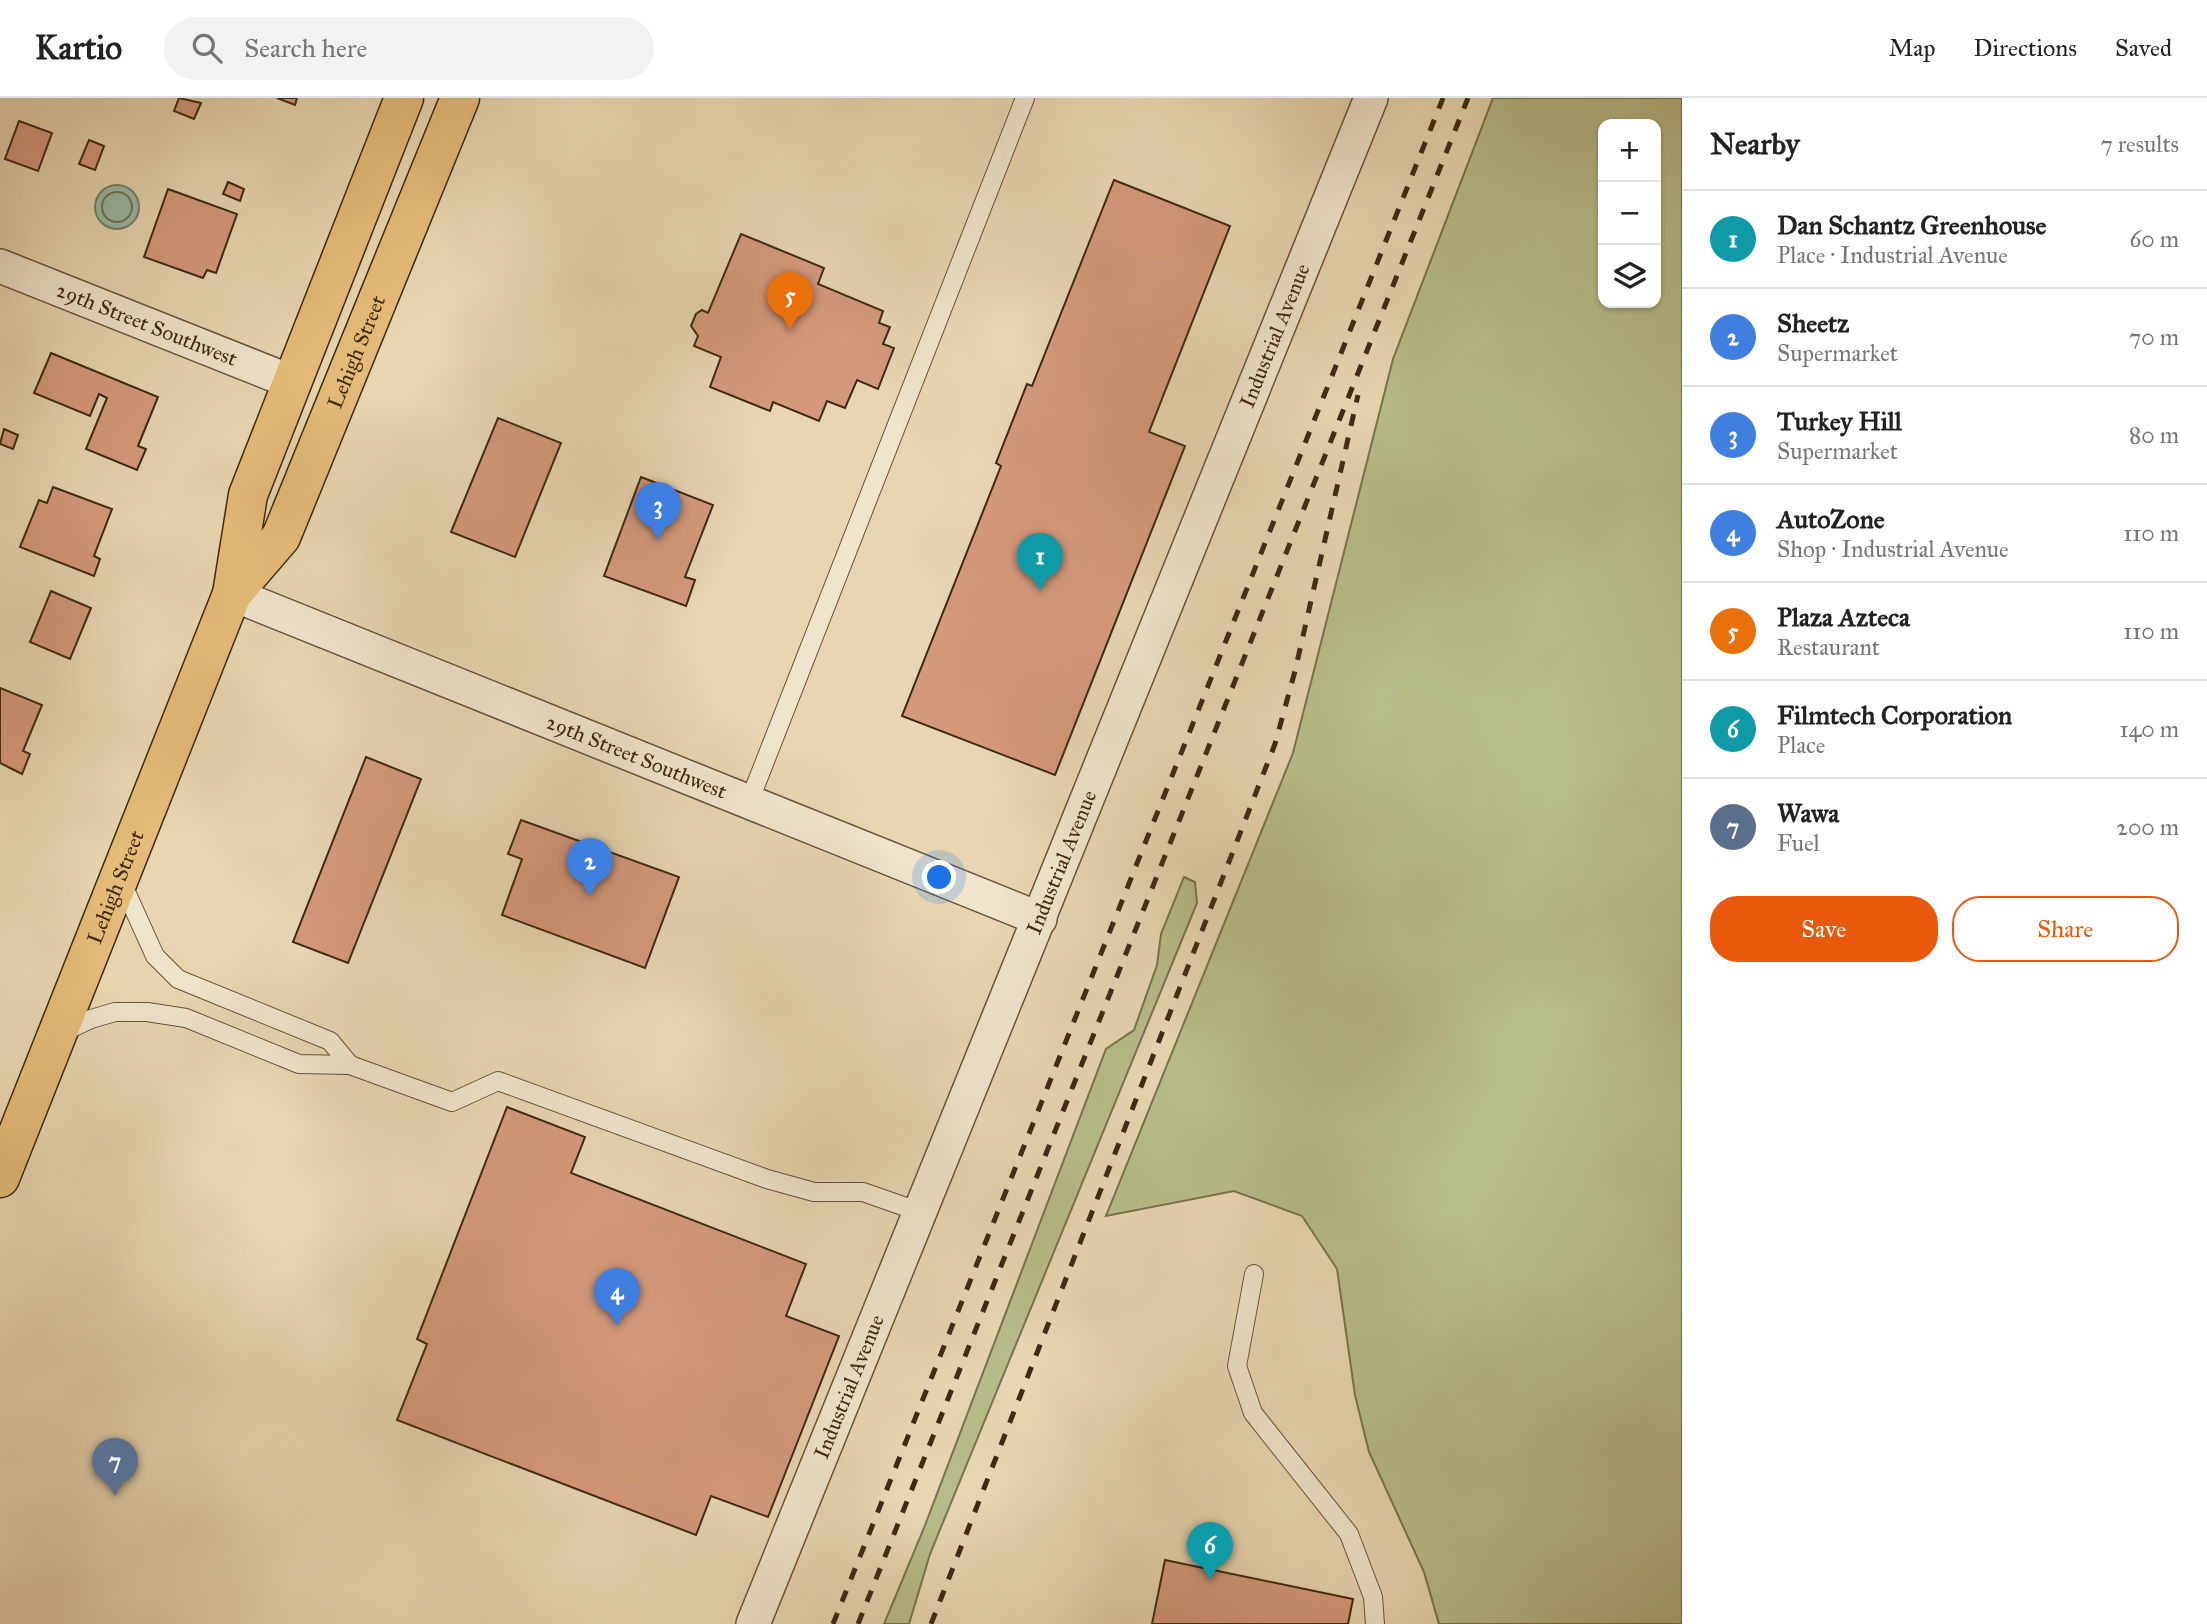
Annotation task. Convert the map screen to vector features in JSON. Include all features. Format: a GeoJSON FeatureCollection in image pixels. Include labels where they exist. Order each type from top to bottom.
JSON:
{"type":"FeatureCollection","features":[{"type":"Feature","properties":{"kind":"highway","name":"Lehigh Street"},"geometry":{"type":"LineString","coordinates":[[0,1178],[232,594],[247,495],[404,98]]}},
{"type":"Feature","properties":{"kind":"highway","name":"Lehigh Street"},"geometry":{"type":"LineString","coordinates":[[232,594],[281,537],[460,98]]}},
{"type":"Feature","properties":{"kind":"street","name":"Industrial Avenue"},"geometry":{"type":"LineString","coordinates":[[753,1624],[1371,98]]}},
{"type":"Feature","properties":{"kind":"street","name":"29th Street Southwest"},"geometry":{"type":"LineString","coordinates":[[0,266],[292,383]]}},
{"type":"Feature","properties":{"kind":"street","name":"29th Street Southwest"},"geometry":{"type":"LineString","coordinates":[[232,594],[1040,919]]}},
{"type":"Feature","properties":{"kind":"lane"},"geometry":{"type":"LineString","coordinates":[[749,802],[1025,98]]}},
{"type":"Feature","properties":{"kind":"lane"},"geometry":{"type":"LineString","coordinates":[[119,875],[148,944],[155,956],[178,979],[330,1041],[349,1065]]}},
{"type":"Feature","properties":{"kind":"lane"},"geometry":{"type":"LineString","coordinates":[[56,1035],[90,1018],[114,1012],[147,1012],[186,1018],[299,1065],[349,1065],[452,1102],[498,1081],[767,1179],[814,1192],[863,1192],[920,1212]]}},
{"type":"Feature","properties":{"kind":"lane"},"geometry":{"type":"LineString","coordinates":[[1254,1274],[1237,1366],[1253,1413],[1349,1534],[1373,1597],[1376,1624]]}},
{"type":"Feature","properties":{"kind":"shaded area"},"geometry":{"type":"Polygon","coordinates":[[[1493,98],[1682,98],[1682,1624],[1439,1624],[1424,1572],[1369,1452],[1355,1395],[1337,1269],[1302,1216],[1234,1191],[1106,1216],[1293,753],[1393,359],[1493,98]]]}},
{"type":"Feature","properties":{"kind":"shaded area"},"geometry":{"type":"Polygon","coordinates":[[[1184,877],[1195,882],[1197,903],[930,1554],[909,1624],[884,1624],[924,1528],[1106,1049],[1134,1030],[1157,965],[1161,934],[1184,877]]]}},
{"type":"Feature","properties":{"kind":"water"},"geometry":{"type":"Polygon","coordinates":[[[117,185],[133,191],[139,207],[133,223],[117,229],[101,223],[95,207],[101,191],[117,185]]]}},
{"type":"Feature","properties":{"kind":"building"},"geometry":{"type":"Polygon","coordinates":[[[179,98],[201,103],[194,119],[174,111],[179,98]]]}},
{"type":"Feature","properties":{"kind":"building"},"geometry":{"type":"Polygon","coordinates":[[[277,98],[297,98],[295,105],[277,98]]]}},
{"type":"Feature","properties":{"kind":"building"},"geometry":{"type":"Polygon","coordinates":[[[19,121],[52,133],[38,171],[5,159],[19,121]]]}},
{"type":"Feature","properties":{"kind":"building"},"geometry":{"type":"Polygon","coordinates":[[[89,140],[104,146],[95,170],[79,164],[89,140]]]}},
{"type":"Feature","properties":{"kind":"building"},"geometry":{"type":"Polygon","coordinates":[[[1114,180],[1230,226],[1149,432],[1185,446],[1055,775],[902,716],[1001,466],[996,463],[1027,384],[1032,386],[1114,180]]]}},
{"type":"Feature","properties":{"kind":"building"},"geometry":{"type":"Polygon","coordinates":[[[228,182],[244,189],[240,201],[223,194],[228,182]]]}},
{"type":"Feature","properties":{"kind":"building"},"geometry":{"type":"Polygon","coordinates":[[[168,189],[237,214],[216,273],[207,270],[203,278],[144,257],[168,189]]]}},
{"type":"Feature","properties":{"kind":"building"},"geometry":{"type":"Polygon","coordinates":[[[741,234],[824,268],[818,284],[883,311],[879,323],[890,327],[883,344],[894,348],[878,389],[857,380],[845,408],[827,401],[819,421],[773,402],[770,411],[710,387],[721,357],[694,346],[698,336],[691,326],[696,314],[702,310],[708,313],[741,234]]]}},
{"type":"Feature","properties":{"kind":"building"},"geometry":{"type":"Polygon","coordinates":[[[51,353],[158,397],[138,446],[146,449],[137,470],[86,449],[107,398],[99,394],[90,416],[34,393],[51,353]]]}},
{"type":"Feature","properties":{"kind":"building"},"geometry":{"type":"Polygon","coordinates":[[[498,418],[561,443],[515,557],[451,532],[498,418]]]}},
{"type":"Feature","properties":{"kind":"building"},"geometry":{"type":"Polygon","coordinates":[[[4,429],[18,435],[13,449],[0,444],[4,429]]]}},
{"type":"Feature","properties":{"kind":"building"},"geometry":{"type":"Polygon","coordinates":[[[641,477],[713,505],[685,577],[695,580],[686,606],[604,576],[641,477]]]}},
{"type":"Feature","properties":{"kind":"building"},"geometry":{"type":"Polygon","coordinates":[[[53,487],[112,509],[94,556],[100,559],[94,576],[20,547],[39,500],[47,503],[53,487]]]}},
{"type":"Feature","properties":{"kind":"building"},"geometry":{"type":"Polygon","coordinates":[[[51,591],[91,608],[70,659],[30,642],[51,591]]]}},
{"type":"Feature","properties":{"kind":"building"},"geometry":{"type":"Polygon","coordinates":[[[0,688],[42,705],[23,751],[30,754],[22,774],[0,763],[0,688]]]}},
{"type":"Feature","properties":{"kind":"building"},"geometry":{"type":"Polygon","coordinates":[[[366,757],[421,779],[348,963],[293,942],[366,757]]]}},
{"type":"Feature","properties":{"kind":"building"},"geometry":{"type":"Polygon","coordinates":[[[521,820],[679,877],[645,968],[502,915],[522,859],[508,854],[521,820]]]}},
{"type":"Feature","properties":{"kind":"building"},"geometry":{"type":"Polygon","coordinates":[[[507,1107],[585,1137],[571,1173],[806,1264],[786,1316],[839,1336],[768,1517],[711,1496],[696,1535],[397,1420],[427,1344],[417,1339],[507,1107]]]}},
{"type":"Feature","properties":{"kind":"building"},"geometry":{"type":"Polygon","coordinates":[[[1165,1560],[1353,1599],[1348,1624],[1152,1624],[1165,1560]]]}},
{"type":"Feature","properties":{"kind":"railway"},"geometry":{"type":"LineString","coordinates":[[833,1624],[1443,98]]}},
{"type":"Feature","properties":{"kind":"railway"},"geometry":{"type":"LineString","coordinates":[[858,1624],[1468,98]]}},
{"type":"Feature","properties":{"kind":"railway"},"geometry":{"type":"LineString","coordinates":[[931,1624],[1275,744],[1295,671],[1358,395]]}},
{"type":"Feature","properties":{"kind":"place","name":"Plaza Azteca"},"geometry":{"type":"Point","coordinates":[790,330]}},
{"type":"Feature","properties":{"kind":"place","name":"Turkey Hill"},"geometry":{"type":"Point","coordinates":[658,540]}},
{"type":"Feature","properties":{"kind":"place","name":"Dan Schantz Greenhouse"},"geometry":{"type":"Point","coordinates":[1040,591]}},
{"type":"Feature","properties":{"kind":"place","name":"Sheetz"},"geometry":{"type":"Point","coordinates":[590,896]}},
{"type":"Feature","properties":{"kind":"place","name":"AutoZone"},"geometry":{"type":"Point","coordinates":[617,1326]}},
{"type":"Feature","properties":{"kind":"place","name":"Wawa"},"geometry":{"type":"Point","coordinates":[115,1496]}},
{"type":"Feature","properties":{"kind":"place","name":"Filmtech Corporation"},"geometry":{"type":"Point","coordinates":[1210,1580]}}]}
